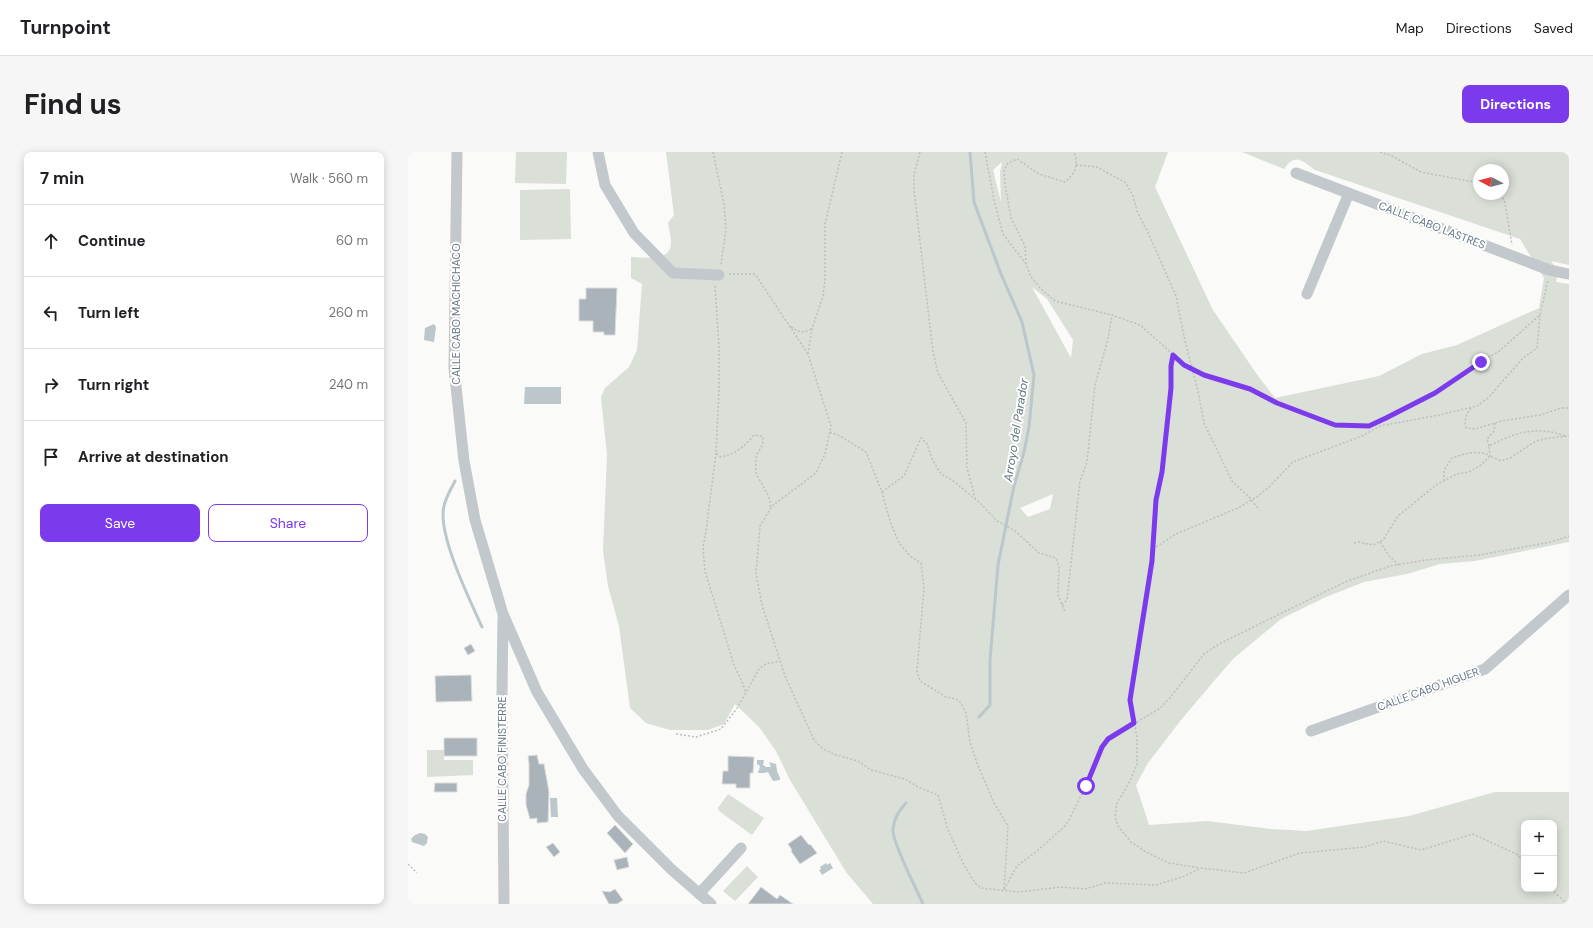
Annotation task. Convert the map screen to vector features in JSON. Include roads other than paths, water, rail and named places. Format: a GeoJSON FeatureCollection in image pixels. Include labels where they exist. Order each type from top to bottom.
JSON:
{"type":"FeatureCollection","features":[{"type":"Feature","properties":{"kind":"street","name":"CALLE CABO MACHICHACO"},"geometry":{"type":"LineString","coordinates":[[457,152],[454,368],[464,461],[475,520],[503,614],[537,692],[583,769],[618,816],[670,869],[711,904]]}},
{"type":"Feature","properties":{"kind":"street"},"geometry":{"type":"LineString","coordinates":[[598,152],[606,185],[634,233],[662,262],[673,273],[719,274]]}},
{"type":"Feature","properties":{"kind":"street","name":"CALLE CABO LASTRES"},"geometry":{"type":"LineString","coordinates":[[1296,173],[1549,270],[1569,274]]}},
{"type":"Feature","properties":{"kind":"street"},"geometry":{"type":"LineString","coordinates":[[1307,294],[1349,193]]}},
{"type":"Feature","properties":{"kind":"street","name":"CALLE CABO HIGUER"},"geometry":{"type":"LineString","coordinates":[[1311,731],[1484,669],[1569,595]]}},
{"type":"Feature","properties":{"kind":"street","name":"CALLE CABO FINISTERRE"},"geometry":{"type":"LineString","coordinates":[[503,614],[502,692],[504,904]]}},
{"type":"Feature","properties":{"kind":"street"},"geometry":{"type":"LineString","coordinates":[[699,894],[741,848]]}},
{"type":"Feature","properties":{"kind":"waterway","name":"Arroyo del Parador"},"geometry":{"type":"LineString","coordinates":[[970,152],[974,202],[1001,274],[1022,322],[1034,375],[1029,427],[1024,452],[1014,486],[998,565],[990,660],[990,705],[979,717]]}},
{"type":"Feature","properties":{"kind":"waterway"},"geometry":{"type":"LineString","coordinates":[[455,481],[447,496],[444,506],[443,518],[445,533],[456,567],[482,627]]}},
{"type":"Feature","properties":{"kind":"waterway","name":"Arroyo del Parador"},"geometry":{"type":"LineString","coordinates":[[906,803],[896,818],[893,830],[894,836],[900,855],[923,904]]}}]}
